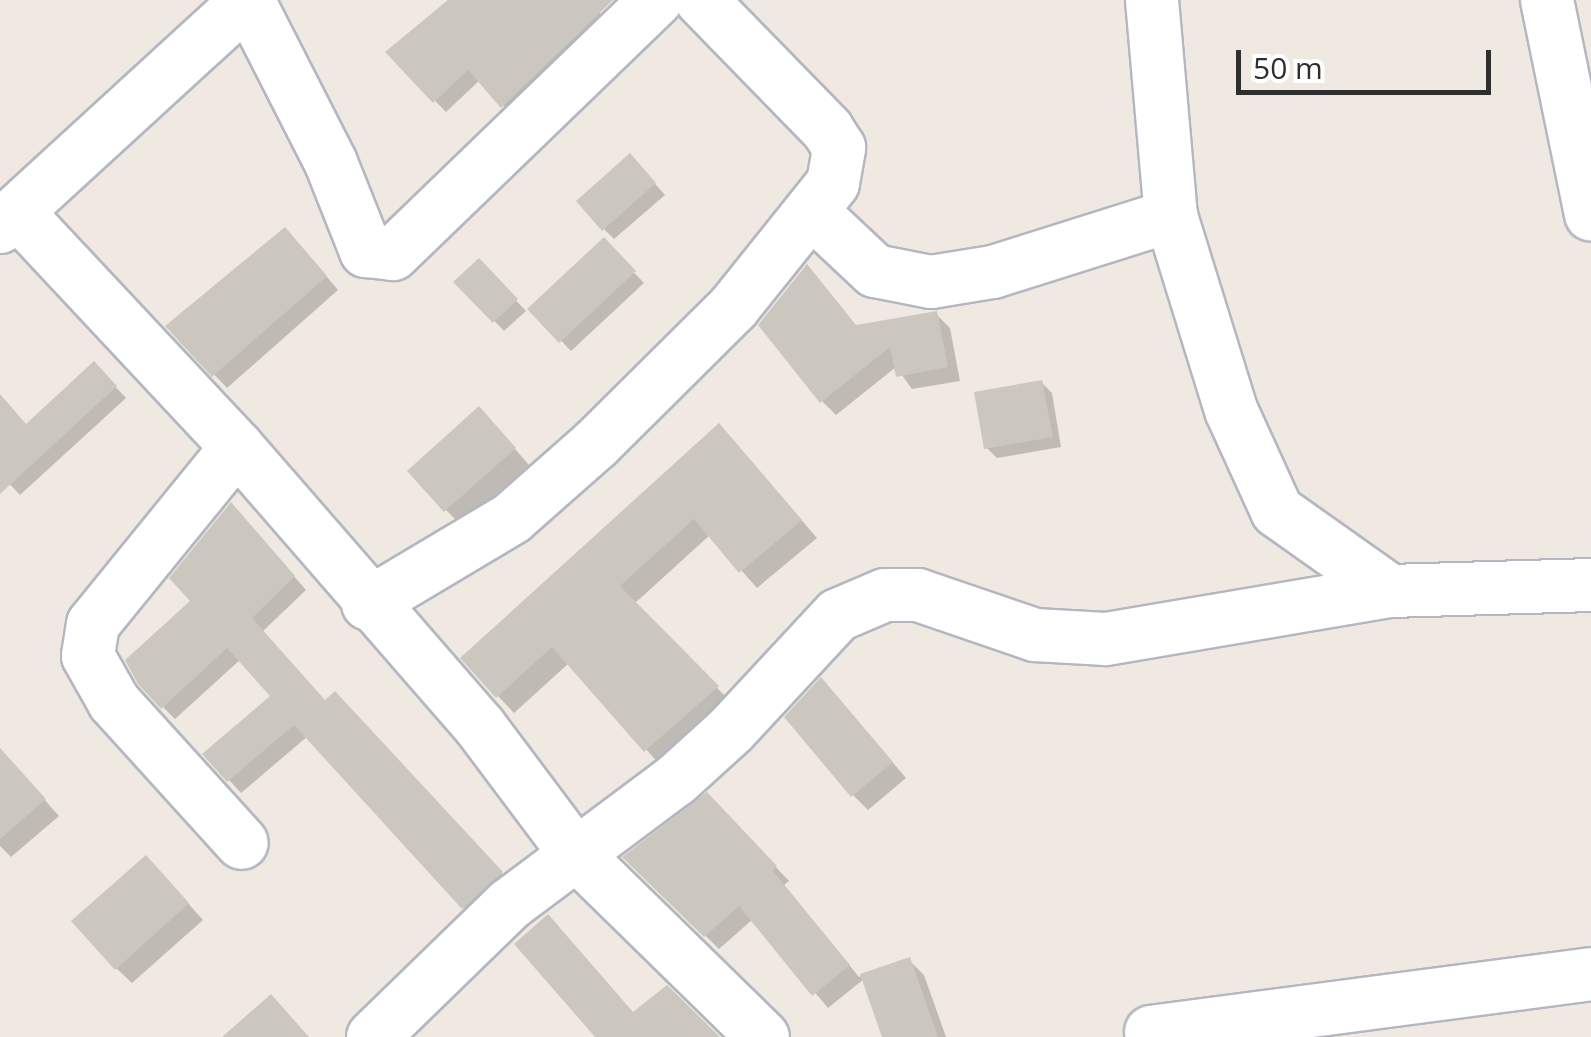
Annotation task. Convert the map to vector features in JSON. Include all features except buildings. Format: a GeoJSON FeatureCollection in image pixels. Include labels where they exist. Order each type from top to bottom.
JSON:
{"type":"FeatureCollection","features":[{"type":"Feature","properties":{"kind":"street"},"geometry":{"type":"LineString","coordinates":[[656,0],[393,254],[366,251],[331,164],[248,0],[8,220],[237,447],[368,604],[481,728],[575,853],[763,1037]]}},
{"type":"Feature","properties":{"kind":"street"},"geometry":{"type":"LineString","coordinates":[[368,604],[512,518],[671,372],[833,182],[839,148],[701,0]]}},
{"type":"Feature","properties":{"kind":"street"},"geometry":{"type":"LineString","coordinates":[[1152,0],[1171,216],[1231,410],[1278,511],[1390,591]]}},
{"type":"Feature","properties":{"kind":"street"},"geometry":{"type":"LineString","coordinates":[[1546,0],[1591,216]]}},
{"type":"Feature","properties":{"kind":"street"},"geometry":{"type":"LineString","coordinates":[[811,211],[874,271],[930,282],[993,272],[1171,216]]}},
{"type":"Feature","properties":{"kind":"street"},"geometry":{"type":"LineString","coordinates":[[237,447],[92,624],[88,656],[114,702],[242,843]]}},
{"type":"Feature","properties":{"kind":"street"},"geometry":{"type":"LineString","coordinates":[[373,1037],[510,904],[676,780],[838,614],[885,595],[961,606],[1064,640],[1106,639],[1390,591],[1591,585]]}},
{"type":"Feature","properties":{"kind":"street"},"geometry":{"type":"LineString","coordinates":[[1152,1032],[1591,974]]}}]}
